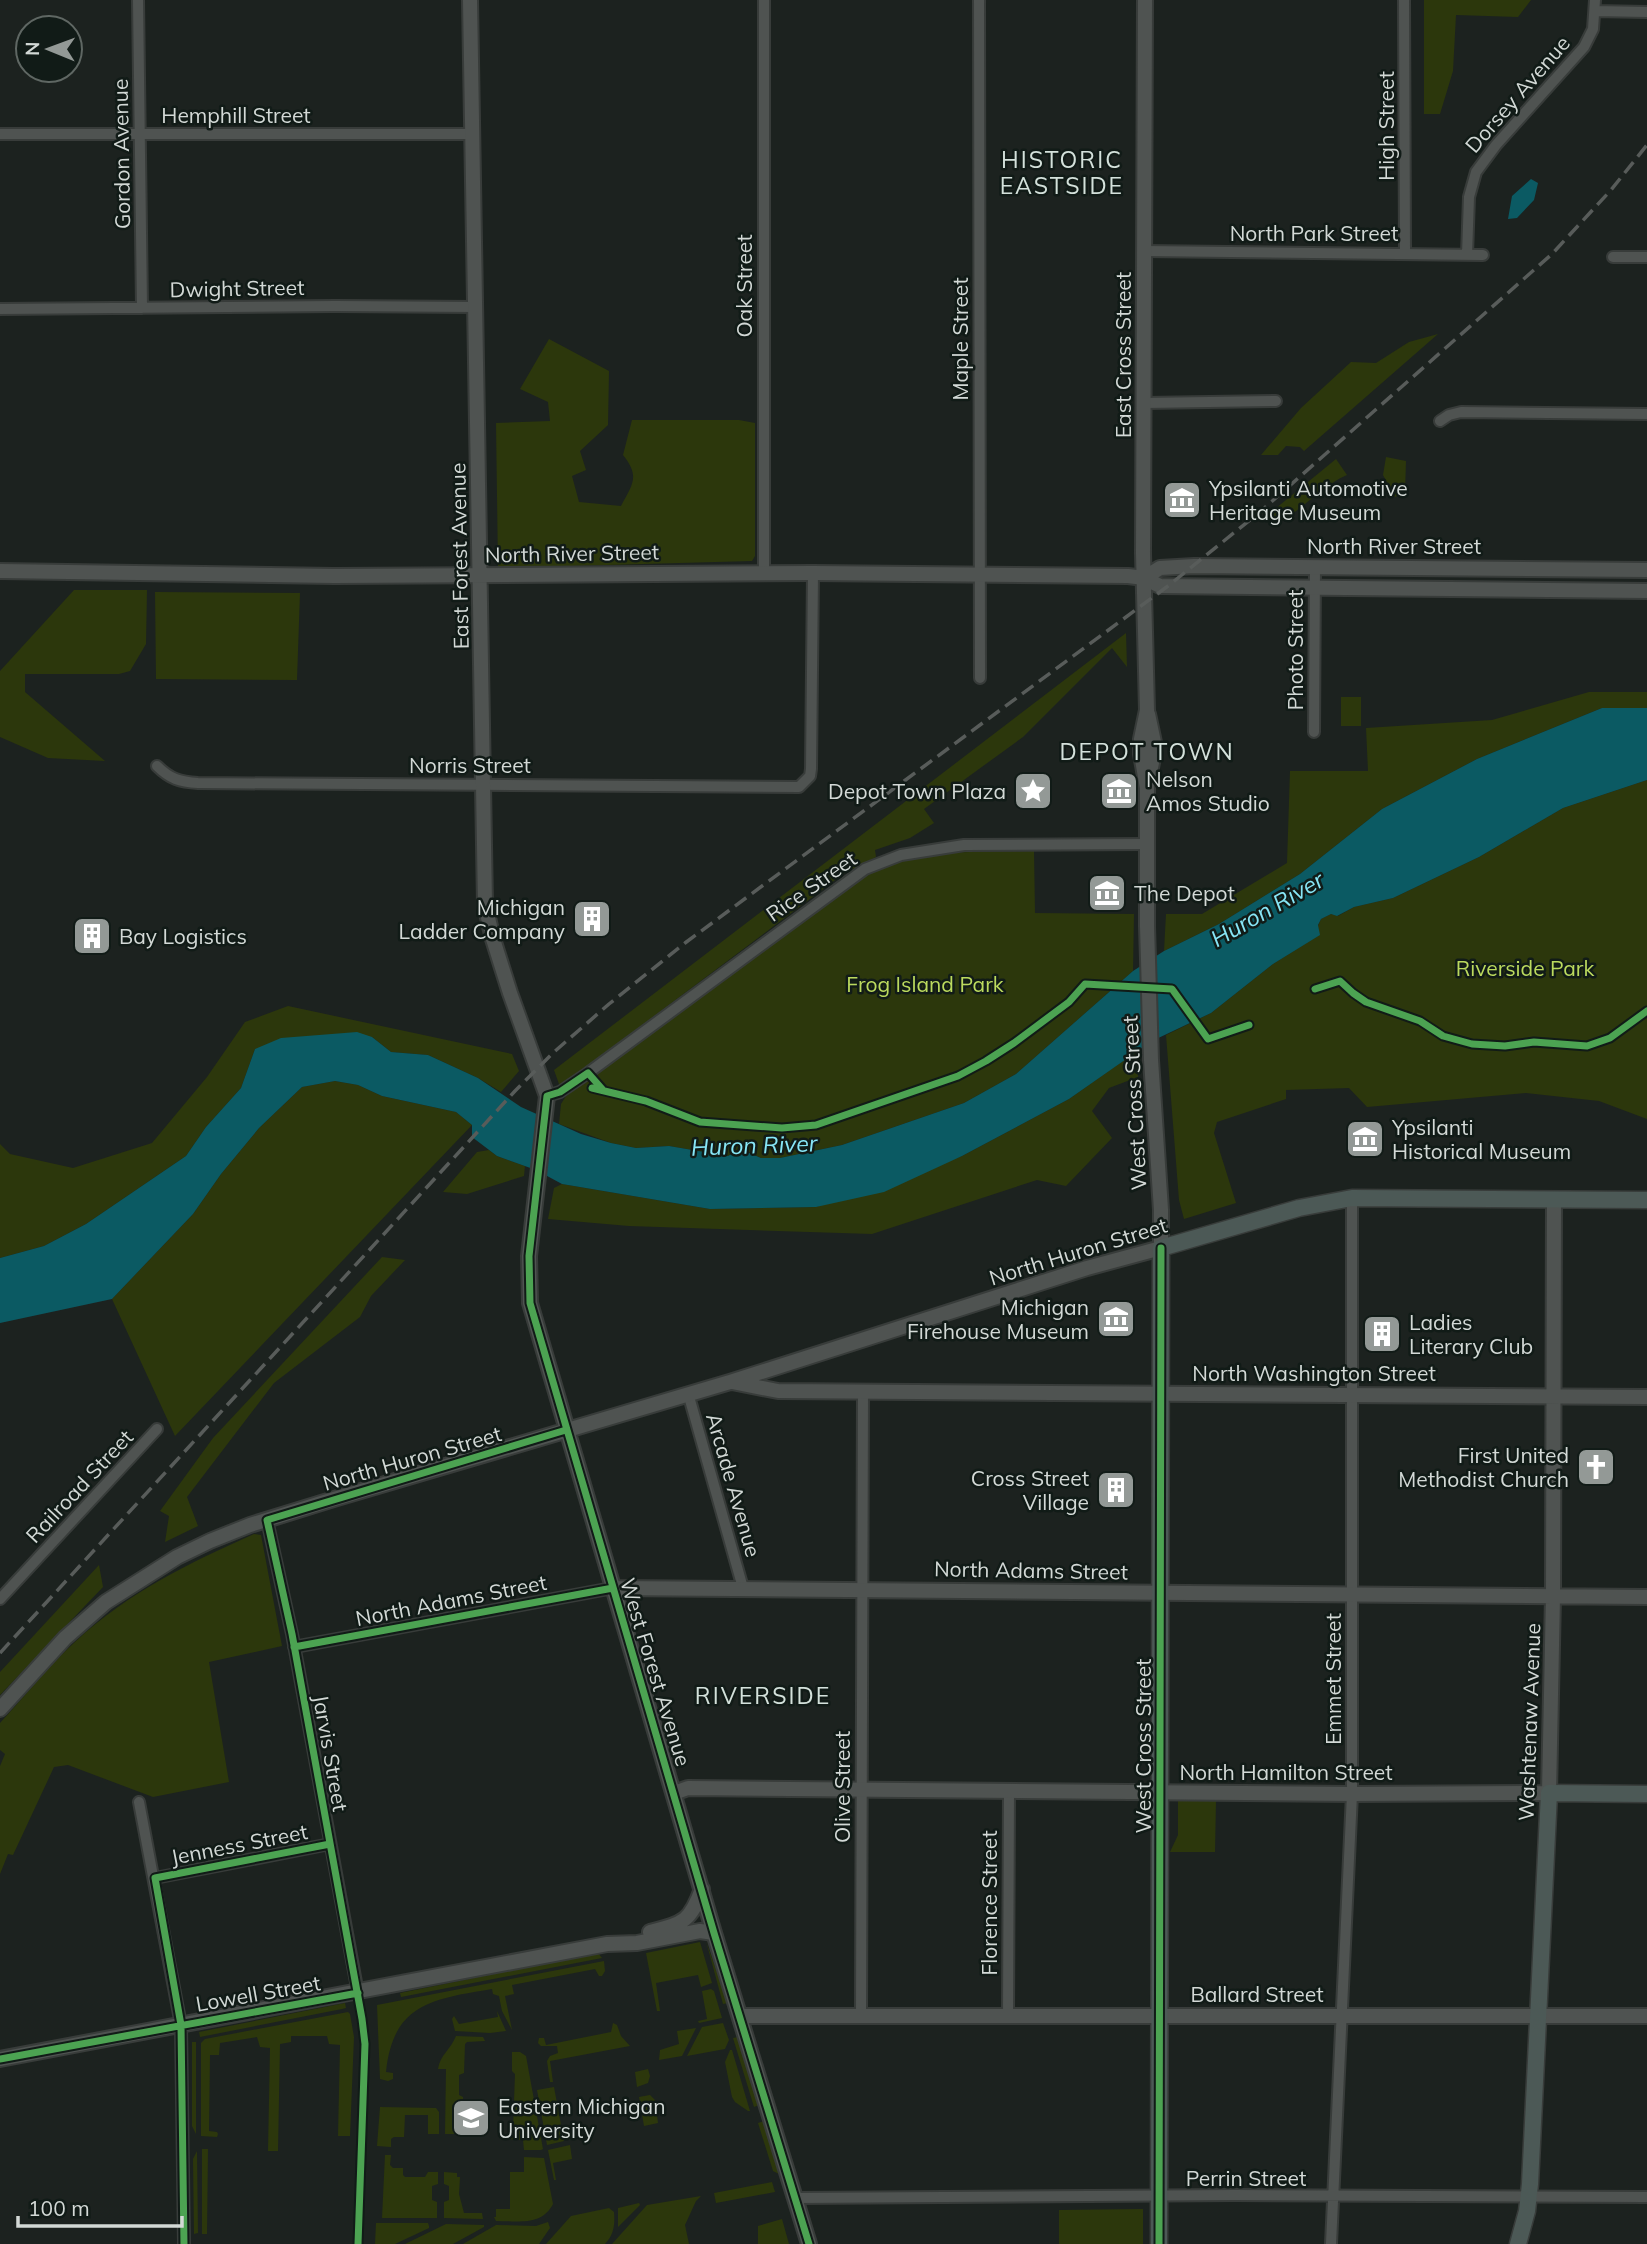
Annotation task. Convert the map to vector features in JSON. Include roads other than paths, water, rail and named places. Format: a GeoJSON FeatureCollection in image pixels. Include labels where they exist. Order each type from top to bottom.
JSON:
{"type":"FeatureCollection","features":[{"type":"Feature","properties":{"kind":"main road","name":"North Huron Street"},"geometry":{"type":"LineString","coordinates":[[1161,1248],[1299,1208],[1352,1198],[1647,1200]]}},
{"type":"Feature","properties":{"kind":"main road","name":"West Cross Street"},"geometry":{"type":"LineString","coordinates":[[1159,2244],[1161,1248]]}},
{"type":"Feature","properties":{"kind":"main road","name":"North Hamilton Street"},"geometry":{"type":"LineString","coordinates":[[1549,1793],[1647,1794]]}},
{"type":"Feature","properties":{"kind":"main road","name":"Washtenaw Avenue"},"geometry":{"type":"LineString","coordinates":[[1518,2244],[1529,2197],[1549,1793]]}},
{"type":"Feature","properties":{"kind":"street","name":"Gordon Avenue"},"geometry":{"type":"LineString","coordinates":[[138,0],[142,308]]}},
{"type":"Feature","properties":{"kind":"street","name":"East Forest Avenue"},"geometry":{"type":"LineString","coordinates":[[470,0],[485,905],[546,1099]]}},
{"type":"Feature","properties":{"kind":"street","name":"Oak Street"},"geometry":{"type":"LineString","coordinates":[[764,0],[764,573]]}},
{"type":"Feature","properties":{"kind":"street","name":"Maple Street"},"geometry":{"type":"LineString","coordinates":[[979,0],[980,678]]}},
{"type":"Feature","properties":{"kind":"street","name":"East Cross Street"},"geometry":{"type":"LineString","coordinates":[[1145,0],[1144,578],[1147,710],[1155,747],[1147,788],[1147,926]]}},
{"type":"Feature","properties":{"kind":"street","name":"High Street"},"geometry":{"type":"LineString","coordinates":[[1404,0],[1405,253]]}},
{"type":"Feature","properties":{"kind":"street"},"geometry":{"type":"LineString","coordinates":[[1595,6],[1647,12]]}},
{"type":"Feature","properties":{"kind":"street","name":"Dorsey Avenue"},"geometry":{"type":"LineString","coordinates":[[1467,255],[1469,197],[1476,172],[1496,145],[1584,47],[1593,29],[1595,6]]}},
{"type":"Feature","properties":{"kind":"street","name":"Hemphill Street"},"geometry":{"type":"LineString","coordinates":[[0,135],[472,134]]}},
{"type":"Feature","properties":{"kind":"street","name":"North Park Street"},"geometry":{"type":"LineString","coordinates":[[1144,251],[1483,255]]}},
{"type":"Feature","properties":{"kind":"street"},"geometry":{"type":"LineString","coordinates":[[1613,257],[1647,257]]}},
{"type":"Feature","properties":{"kind":"street","name":"Dwight Street"},"geometry":{"type":"LineString","coordinates":[[0,309],[475,307]]}},
{"type":"Feature","properties":{"kind":"street"},"geometry":{"type":"LineString","coordinates":[[1145,403],[1276,401]]}},
{"type":"Feature","properties":{"kind":"street"},"geometry":{"type":"LineString","coordinates":[[1440,421],[1461,412],[1647,414]]}},
{"type":"Feature","properties":{"kind":"street","name":"North River Street"},"geometry":{"type":"LineString","coordinates":[[1144,578],[1160,568],[1194,566],[1647,570]]}},
{"type":"Feature","properties":{"kind":"street","name":"Photo Street"},"geometry":{"type":"LineString","coordinates":[[1314,732],[1315,567]]}},
{"type":"Feature","properties":{"kind":"street","name":"North River Street"},"geometry":{"type":"LineString","coordinates":[[0,572],[334,576],[979,573],[1144,578],[1160,586],[1647,591]]}},
{"type":"Feature","properties":{"kind":"street","name":"Norris Street"},"geometry":{"type":"LineString","coordinates":[[158,766],[180,782],[198,783],[799,787],[805,783],[811,769],[813,573]]}},
{"type":"Feature","properties":{"kind":"street","name":"Rice Street"},"geometry":{"type":"LineString","coordinates":[[546,1099],[588,1073],[865,869],[901,855],[964,845],[1146,844]]}},
{"type":"Feature","properties":{"kind":"street","name":"West Cross Street"},"geometry":{"type":"LineString","coordinates":[[1147,926],[1161,1248]]}},
{"type":"Feature","properties":{"kind":"street","name":"West Forest Avenue"},"geometry":{"type":"LineString","coordinates":[[546,1099],[529,1259],[530,1303],[714,1933],[742,2017],[809,2244]]}},
{"type":"Feature","properties":{"kind":"street","name":"Emmet Street"},"geometry":{"type":"LineString","coordinates":[[1331,2244],[1352,1794],[1352,1198]]}},
{"type":"Feature","properties":{"kind":"street","name":"Washtenaw Avenue"},"geometry":{"type":"LineString","coordinates":[[1549,1793],[1553,1596],[1554,1199]]}},
{"type":"Feature","properties":{"kind":"street","name":"North Huron Street"},"geometry":{"type":"LineString","coordinates":[[0,1709],[53,1650],[106,1602],[177,1557],[210,1541],[267,1520],[730,1382],[1087,1268],[1161,1248]]}},
{"type":"Feature","properties":{"kind":"street","name":"North Washington Street"},"geometry":{"type":"LineString","coordinates":[[730,1382],[778,1391],[1647,1397]]}},
{"type":"Feature","properties":{"kind":"street","name":"Olive Street"},"geometry":{"type":"LineString","coordinates":[[861,2015],[863,1391]]}},
{"type":"Feature","properties":{"kind":"street","name":"Arcade Avenue"},"geometry":{"type":"LineString","coordinates":[[688,1393],[743,1588]]}},
{"type":"Feature","properties":{"kind":"street","name":"Railroad Street"},"geometry":{"type":"LineString","coordinates":[[0,1599],[157,1429]]}},
{"type":"Feature","properties":{"kind":"street","name":"Jarvis Street"},"geometry":{"type":"LineString","coordinates":[[267,1520],[294,1647],[358,1993]]}},
{"type":"Feature","properties":{"kind":"street","name":"North Adams Street"},"geometry":{"type":"LineString","coordinates":[[294,1647],[613,1588],[1647,1597]]}},
{"type":"Feature","properties":{"kind":"street","name":"North Hamilton Street"},"geometry":{"type":"LineString","coordinates":[[674,1793],[688,1788],[1352,1794],[1549,1793]]}},
{"type":"Feature","properties":{"kind":"street","name":"Florence Street"},"geometry":{"type":"LineString","coordinates":[[1008,2015],[1009,1791]]}},
{"type":"Feature","properties":{"kind":"street"},"geometry":{"type":"LineString","coordinates":[[139,1802],[181,2025],[184,2244]]}},
{"type":"Feature","properties":{"kind":"street","name":"Jenness Street"},"geometry":{"type":"LineString","coordinates":[[155,1878],[330,1844]]}},
{"type":"Feature","properties":{"kind":"street","name":"Lowell Street"},"geometry":{"type":"LineString","coordinates":[[0,2059],[616,1943],[682,1922],[694,1910],[702,1889]]}},
{"type":"Feature","properties":{"kind":"street","name":"Lowell Street"},"geometry":{"type":"LineString","coordinates":[[616,1943],[637,1943],[700,1931],[714,1933]]}},
{"type":"Feature","properties":{"kind":"street","name":"Ballard Street"},"geometry":{"type":"LineString","coordinates":[[742,2017],[1647,2016]]}},
{"type":"Feature","properties":{"kind":"street","name":"Perrin Street"},"geometry":{"type":"LineString","coordinates":[[795,2198],[1647,2197]]}},
{"type":"Feature","properties":{"kind":"water"},"geometry":{"type":"Polygon","coordinates":[[[1531,179],[1538,183],[1534,200],[1517,218],[1508,219],[1512,196],[1531,179]]]}},
{"type":"Feature","properties":{"kind":"water","name":"Huron River"},"geometry":{"type":"Polygon","coordinates":[[[1602,708],[1647,708],[1647,780],[1563,808],[1479,857],[1393,898],[1354,907],[1337,916],[1331,914],[1321,919],[1318,925],[1320,935],[1273,964],[1211,1013],[1152,1041],[1069,1099],[962,1156],[884,1192],[816,1207],[710,1209],[562,1184],[536,1170],[497,1156],[472,1137],[472,1125],[456,1112],[382,1096],[358,1085],[335,1081],[302,1087],[259,1128],[221,1174],[193,1214],[112,1299],[0,1323],[0,1258],[44,1246],[86,1224],[186,1156],[206,1127],[241,1088],[255,1049],[281,1038],[357,1032],[372,1037],[391,1052],[428,1055],[478,1078],[521,1107],[581,1134],[636,1148],[669,1146],[728,1156],[740,1149],[761,1158],[780,1158],[842,1145],[964,1103],[1016,1074],[1133,971],[1164,951],[1219,924],[1300,874],[1382,809],[1477,759],[1602,708]]]}},
{"type":"Feature","properties":{"kind":"railway"},"geometry":{"type":"LineString","coordinates":[[0,1653],[515,1091],[554,1052],[685,943],[1168,586],[1261,511],[1552,254],[1611,190],[1647,145]]}},
{"type":"Feature","properties":{"kind":"place","name":"Ypsilanti Automotive Heritage Museum"},"geometry":{"type":"Point","coordinates":[1182,500]}},
{"type":"Feature","properties":{"kind":"place","name":"Depot Town Plaza"},"geometry":{"type":"Point","coordinates":[1033,791]}},
{"type":"Feature","properties":{"kind":"place","name":"Nelson Amos Studio"},"geometry":{"type":"Point","coordinates":[1119,791]}},
{"type":"Feature","properties":{"kind":"place","name":"The Depot"},"geometry":{"type":"Point","coordinates":[1107,893]}},
{"type":"Feature","properties":{"kind":"place","name":"Michigan Ladder Company"},"geometry":{"type":"Point","coordinates":[592,919]}},
{"type":"Feature","properties":{"kind":"place","name":"Bay Logistics"},"geometry":{"type":"Point","coordinates":[92,936]}},
{"type":"Feature","properties":{"kind":"place","name":"Ypsilanti Historical Museum"},"geometry":{"type":"Point","coordinates":[1365,1139]}},
{"type":"Feature","properties":{"kind":"place","name":"Michigan Firehouse Museum"},"geometry":{"type":"Point","coordinates":[1116,1319]}},
{"type":"Feature","properties":{"kind":"place","name":"Ladies Literary Club"},"geometry":{"type":"Point","coordinates":[1382,1334]}},
{"type":"Feature","properties":{"kind":"place","name":"First United Methodist Church"},"geometry":{"type":"Point","coordinates":[1596,1467]}},
{"type":"Feature","properties":{"kind":"place","name":"Cross Street Village"},"geometry":{"type":"Point","coordinates":[1116,1490]}},
{"type":"Feature","properties":{"kind":"place","name":"Eastern Michigan University"},"geometry":{"type":"Point","coordinates":[471,2118]}},
{"type":"Feature","properties":{"kind":"district","name":"HISTORIC EASTSIDE"},"geometry":{"type":"Point","coordinates":[1062,172]}},
{"type":"Feature","properties":{"kind":"district","name":"DEPOT TOWN"},"geometry":{"type":"Point","coordinates":[1147,751]}},
{"type":"Feature","properties":{"kind":"district","name":"RIVERSIDE"},"geometry":{"type":"Point","coordinates":[763,1695]}},
{"type":"Feature","properties":{"kind":"park label","name":"Riverside Park"},"geometry":{"type":"Point","coordinates":[1525,968]}},
{"type":"Feature","properties":{"kind":"park label","name":"Frog Island Park"},"geometry":{"type":"Point","coordinates":[925,984]}}]}
